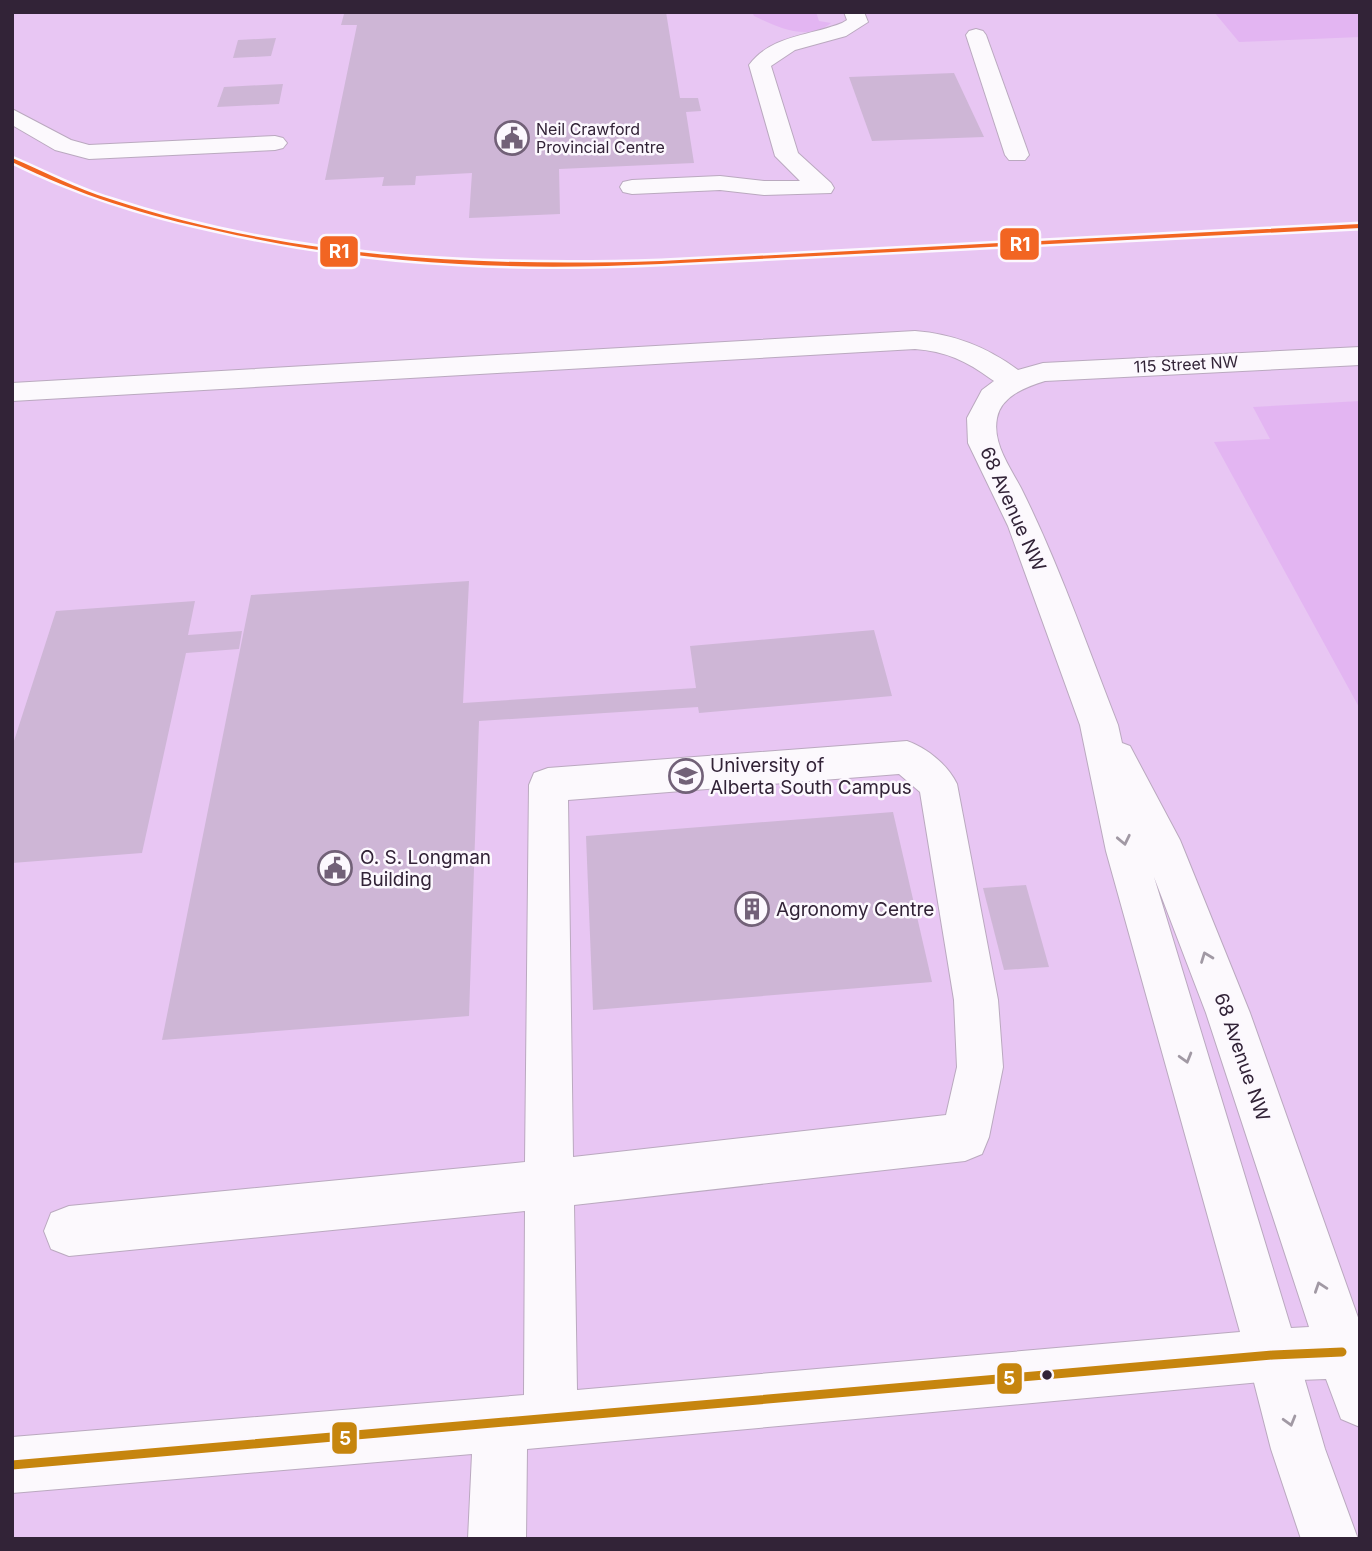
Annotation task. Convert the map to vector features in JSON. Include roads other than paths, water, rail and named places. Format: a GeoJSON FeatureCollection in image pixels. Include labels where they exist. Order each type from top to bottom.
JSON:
{"type":"FeatureCollection","features":[{"type":"Feature","properties":{"kind":"street"},"geometry":{"type":"LineString","coordinates":[[632,187],[720,183],[764,188],[822,188],[787,156],[760,65],[778,50],[846,31],[858,22],[854,12]]}},
{"type":"Feature","properties":{"kind":"street"},"geometry":{"type":"LineString","coordinates":[[976,35],[1017,155]]}},
{"type":"Feature","properties":{"kind":"street"},"geometry":{"type":"LineString","coordinates":[[12,117],[62,145],[89,152],[275,143]]}},
{"type":"Feature","properties":{"kind":"street"},"geometry":{"type":"LineString","coordinates":[[764,188],[787,156]]}},
{"type":"Feature","properties":{"kind":"street"},"geometry":{"type":"LineString","coordinates":[[12,392],[915,340],[957,345],[982,358],[1013,381]]}},
{"type":"Feature","properties":{"kind":"street","name":"115 Street NW"},"geometry":{"type":"LineString","coordinates":[[1013,381],[1059,370],[1360,356]]}},
{"type":"Feature","properties":{"kind":"street","name":"68 Avenue NW"},"geometry":{"type":"LineString","coordinates":[[1013,381],[1001,388],[985,407],[982,418],[983,443],[1024,526],[1099,725],[1126,851],[1298,1449],[1329,1539]]}},
{"type":"Feature","properties":{"kind":"street","name":"68 Avenue NW"},"geometry":{"type":"LineString","coordinates":[[1099,725],[1147,809],[1223,1001],[1247,1064],[1274,1154],[1360,1400]]}},
{"type":"Feature","properties":{"kind":"street"},"geometry":{"type":"LineString","coordinates":[[69,1231],[549,1184],[965,1136],[980,1068],[976,1000],[938,784],[907,757],[548,785],[549,1184],[525,1422],[497,1539]]}},
{"type":"Feature","properties":{"kind":"street"},"geometry":{"type":"LineString","coordinates":[[12,1465],[1273,1355],[1342,1352]]}},
{"type":"Feature","properties":{"kind":"place","name":"Neil Crawford Provincial Centre"},"geometry":{"type":"Point","coordinates":[512,138]}},
{"type":"Feature","properties":{"kind":"place","name":"University of Alberta South Campus"},"geometry":{"type":"Point","coordinates":[686,776]}},
{"type":"Feature","properties":{"kind":"place","name":"O. S. Longman Building"},"geometry":{"type":"Point","coordinates":[335,868]}},
{"type":"Feature","properties":{"kind":"place","name":"Agronomy Centre"},"geometry":{"type":"Point","coordinates":[752,909]}}]}
